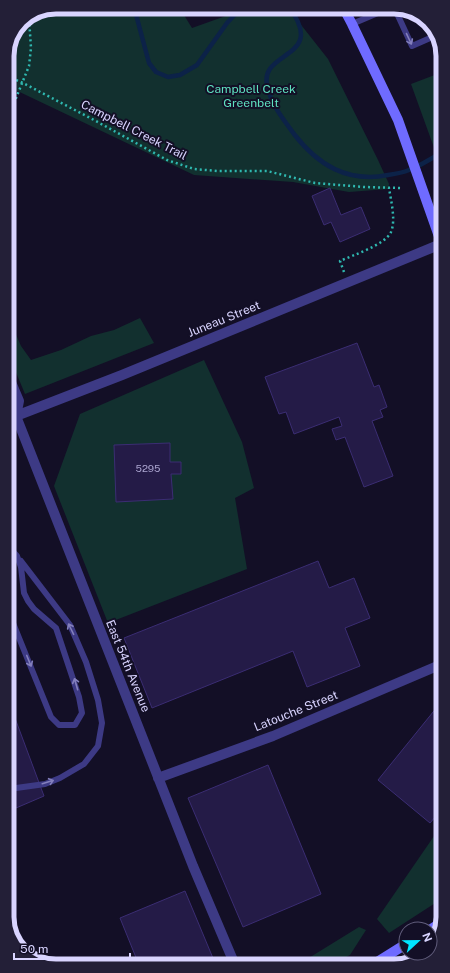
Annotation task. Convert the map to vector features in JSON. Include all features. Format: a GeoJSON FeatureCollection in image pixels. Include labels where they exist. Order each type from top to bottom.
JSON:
{"type":"FeatureCollection","features":[{"type":"Feature","properties":{"kind":"main road"},"geometry":{"type":"LineString","coordinates":[[347,14],[398,120],[436,226]]}},
{"type":"Feature","properties":{"kind":"main road"},"geometry":{"type":"LineString","coordinates":[[382,959],[398,949]]}},
{"type":"Feature","properties":{"kind":"street","name":"Juneau Street"},"geometry":{"type":"LineString","coordinates":[[14,418],[436,245]]}},
{"type":"Feature","properties":{"kind":"street","name":"East 54th Avenue"},"geometry":{"type":"LineString","coordinates":[[14,389],[19,401],[14,414]]}},
{"type":"Feature","properties":{"kind":"street","name":"East 54th Avenue"},"geometry":{"type":"LineString","coordinates":[[14,424],[193,866],[233,959]]}},
{"type":"Feature","properties":{"kind":"street","name":"Latouche Street"},"geometry":{"type":"LineString","coordinates":[[158,778],[273,736],[436,667]]}},
{"type":"Feature","properties":{"kind":"lane"},"geometry":{"type":"LineString","coordinates":[[352,24],[376,14]]}},
{"type":"Feature","properties":{"kind":"lane"},"geometry":{"type":"LineString","coordinates":[[396,14],[412,46],[432,37]]}},
{"type":"Feature","properties":{"kind":"lane"},"geometry":{"type":"LineString","coordinates":[[14,553],[70,625],[86,662],[98,700],[102,723],[98,746],[84,764],[60,778],[45,784],[14,788]]}},
{"type":"Feature","properties":{"kind":"lane"},"geometry":{"type":"LineString","coordinates":[[14,625],[51,717],[59,725],[75,725],[82,713],[72,673],[56,628],[34,609],[24,593],[21,567],[17,556]]}},
{"type":"Feature","properties":{"kind":"path"},"geometry":{"type":"LineString","coordinates":[[14,103],[29,66],[31,48],[29,23]]}},
{"type":"Feature","properties":{"kind":"path","name":"Campbell Creek Trail"},"geometry":{"type":"LineString","coordinates":[[14,79],[168,160],[194,169],[218,171],[267,171],[315,183],[401,188]]}},
{"type":"Feature","properties":{"kind":"path"},"geometry":{"type":"LineString","coordinates":[[349,282],[340,261],[380,243],[386,239],[391,232],[393,221],[389,188]]}},
{"type":"Feature","properties":{"kind":"green space","name":"Campbell Creek Greenbelt"},"geometry":{"type":"Polygon","coordinates":[[[56,14],[183,14],[192,28],[231,14],[293,14],[328,59],[389,184],[388,189],[349,192],[293,182],[194,175],[14,89],[15,45],[28,24],[40,17],[56,14]]]}},
{"type":"Feature","properties":{"kind":"green space"},"geometry":{"type":"Polygon","coordinates":[[[436,75],[436,153],[411,84],[436,75]]]}},
{"type":"Feature","properties":{"kind":"green space"},"geometry":{"type":"Polygon","coordinates":[[[140,318],[154,343],[25,394],[14,367],[14,330],[21,346],[31,360],[61,350],[91,336],[114,330],[140,318]]]}},
{"type":"Feature","properties":{"kind":"green space"},"geometry":{"type":"Polygon","coordinates":[[[204,360],[242,442],[254,488],[235,498],[247,569],[108,623],[54,486],[80,414],[204,360]]]}},
{"type":"Feature","properties":{"kind":"green space"},"geometry":{"type":"Polygon","coordinates":[[[436,833],[436,903],[408,921],[398,921],[398,927],[389,933],[377,919],[436,833]]]}},
{"type":"Feature","properties":{"kind":"green space"},"geometry":{"type":"Polygon","coordinates":[[[359,927],[366,930],[350,955],[342,959],[307,959],[359,927]]]}},
{"type":"Feature","properties":{"kind":"building"},"geometry":{"type":"Polygon","coordinates":[[[330,188],[341,215],[361,207],[370,229],[340,242],[331,222],[324,225],[312,196],[330,188]]]}},
{"type":"Feature","properties":{"kind":"building"},"geometry":{"type":"Polygon","coordinates":[[[357,343],[374,387],[379,385],[387,407],[380,410],[383,417],[372,421],[393,476],[364,487],[345,437],[336,440],[332,429],[342,426],[339,417],[294,434],[286,412],[279,414],[265,377],[357,343]]]}},
{"type":"Feature","properties":{"kind":"building"},"geometry":{"type":"Polygon","coordinates":[[[170,443],[170,462],[181,462],[181,474],[171,474],[173,499],[116,502],[114,445],[170,443]]]}},
{"type":"Feature","properties":{"kind":"building"},"geometry":{"type":"Polygon","coordinates":[[[318,561],[329,588],[354,578],[370,618],[345,628],[360,666],[307,687],[293,651],[152,708],[124,638],[318,561]]]}},
{"type":"Feature","properties":{"kind":"building"},"geometry":{"type":"Polygon","coordinates":[[[436,708],[436,816],[430,823],[378,780],[436,708]]]}},
{"type":"Feature","properties":{"kind":"building"},"geometry":{"type":"Polygon","coordinates":[[[14,715],[44,796],[14,809],[14,715]]]}},
{"type":"Feature","properties":{"kind":"building"},"geometry":{"type":"Polygon","coordinates":[[[268,765],[321,894],[243,927],[188,798],[268,765]]]}},
{"type":"Feature","properties":{"kind":"building"},"geometry":{"type":"Polygon","coordinates":[[[185,891],[213,959],[137,959],[120,918],[185,891]]]}},
{"type":"Feature","properties":{"kind":"waterway"},"geometry":{"type":"LineString","coordinates":[[136,14],[149,63],[156,72],[168,77],[180,75],[197,65],[227,23],[235,14]]}},
{"type":"Feature","properties":{"kind":"waterway"},"geometry":{"type":"LineString","coordinates":[[293,14],[299,24],[301,37],[297,46],[271,67],[267,76],[268,89],[272,101],[282,118],[303,145],[313,155],[323,163],[347,174],[373,177],[406,171],[436,156]]}}]}
